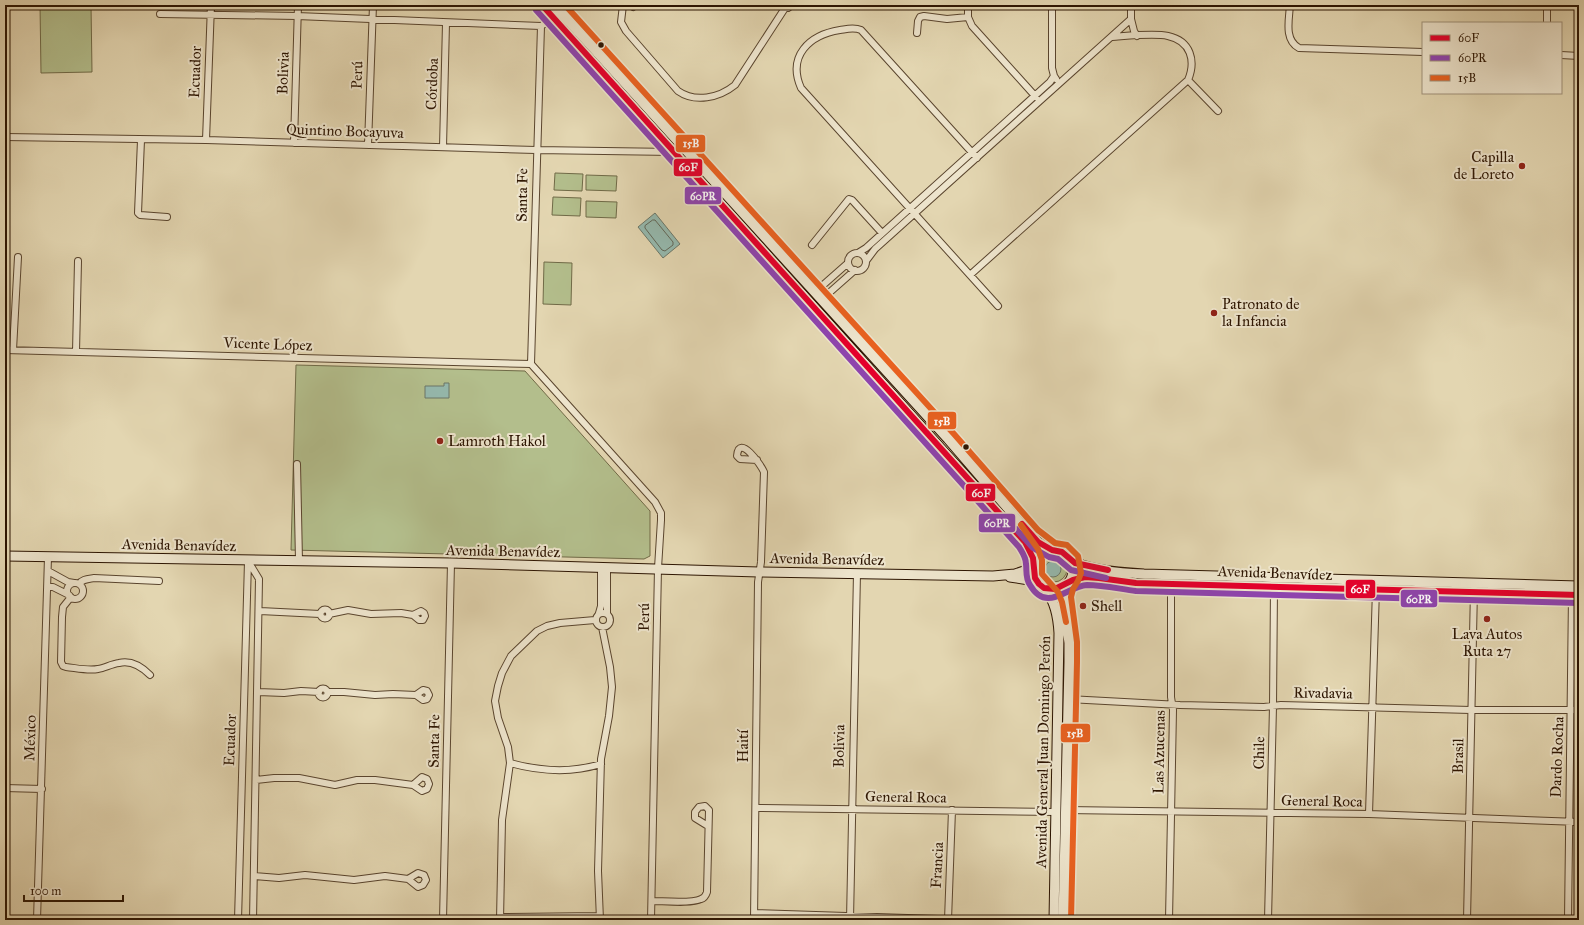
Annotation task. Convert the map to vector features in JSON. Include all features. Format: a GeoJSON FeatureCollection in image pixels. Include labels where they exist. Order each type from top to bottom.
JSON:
{"type":"FeatureCollection","features":[{"type":"Feature","properties":{"kind":"main road"},"geometry":{"type":"LineString","coordinates":[[542,5],[557,15],[683,148],[948,439],[1033,536],[1052,550],[1062,552],[1070,559],[1073,572],[1066,584],[1055,589],[1042,586],[1035,577],[1034,566],[1025,542],[673,152],[557,15],[554,5]]}},
{"type":"Feature","properties":{"kind":"main road"},"geometry":{"type":"LineString","coordinates":[[1034,566],[1042,554],[1052,550]]}},
{"type":"Feature","properties":{"kind":"main road","name":"Avenida Benavídez"},"geometry":{"type":"LineString","coordinates":[[5,556],[451,563],[760,572],[1001,576],[1029,580],[1042,586]]}},
{"type":"Feature","properties":{"kind":"main road","name":"Avenida Benavídez"},"geometry":{"type":"LineString","coordinates":[[1070,559],[1082,566],[1124,573],[1474,588],[1576,595]]}},
{"type":"Feature","properties":{"kind":"main road","name":"Avenida Benavídez"},"geometry":{"type":"LineString","coordinates":[[1001,576],[1015,574],[1034,566]]}},
{"type":"Feature","properties":{"kind":"main road","name":"Avenida Benavídez"},"geometry":{"type":"LineString","coordinates":[[1066,584],[1074,579],[1085,577],[1136,583],[1376,589],[1579,586]]}},
{"type":"Feature","properties":{"kind":"main road","name":"Avenida General Juan Domingo Perón"},"geometry":{"type":"LineString","coordinates":[[1054,920],[1068,699],[1069,643],[1063,597],[1066,584]]}},
{"type":"Feature","properties":{"kind":"main road","name":"Avenida General Juan Domingo Perón"},"geometry":{"type":"LineString","coordinates":[[1042,586],[1050,595],[1056,608],[1059,633],[1063,920]]}},
{"type":"Feature","properties":{"kind":"street","name":"Ecuador"},"geometry":{"type":"LineString","coordinates":[[206,140],[211,5]]}},
{"type":"Feature","properties":{"kind":"street","name":"Bolivia"},"geometry":{"type":"LineString","coordinates":[[294,143],[298,5]]}},
{"type":"Feature","properties":{"kind":"street","name":"Perú"},"geometry":{"type":"LineString","coordinates":[[368,145],[373,5]]}},
{"type":"Feature","properties":{"kind":"street"},"geometry":{"type":"LineString","coordinates":[[623,5],[620,22],[626,31],[678,91],[685,96],[697,98],[713,96],[727,91],[735,85],[783,6],[792,5]]}},
{"type":"Feature","properties":{"kind":"street"},"geometry":{"type":"LineString","coordinates":[[968,5],[968,17],[972,26],[1040,101]]}},
{"type":"Feature","properties":{"kind":"street"},"geometry":{"type":"LineString","coordinates":[[1052,5],[1052,68],[1054,76],[1060,83]]}},
{"type":"Feature","properties":{"kind":"street"},"geometry":{"type":"LineString","coordinates":[[1131,5],[1132,27],[1137,36]]}},
{"type":"Feature","properties":{"kind":"street"},"geometry":{"type":"LineString","coordinates":[[1290,5],[1290,41],[1299,48],[1422,52]]}},
{"type":"Feature","properties":{"kind":"street"},"geometry":{"type":"LineString","coordinates":[[1547,5],[1547,22]]}},
{"type":"Feature","properties":{"kind":"street"},"geometry":{"type":"LineString","coordinates":[[160,14],[297,16],[541,26],[557,15]]}},
{"type":"Feature","properties":{"kind":"street"},"geometry":{"type":"LineString","coordinates":[[917,32],[920,17],[924,16],[947,19],[968,17]]}},
{"type":"Feature","properties":{"kind":"street"},"geometry":{"type":"LineString","coordinates":[[821,300],[855,270],[863,268],[866,261],[875,249],[1131,19]]}},
{"type":"Feature","properties":{"kind":"street","name":"Córdoba"},"geometry":{"type":"LineString","coordinates":[[443,147],[446,22]]}},
{"type":"Feature","properties":{"kind":"street","name":"Santa Fe"},"geometry":{"type":"LineString","coordinates":[[531,364],[536,150],[541,26]]}},
{"type":"Feature","properties":{"kind":"street"},"geometry":{"type":"LineString","coordinates":[[977,158],[861,30],[855,28],[827,32],[810,42],[803,50],[796,69],[797,80],[801,88],[998,306]]}},
{"type":"Feature","properties":{"kind":"street"},"geometry":{"type":"LineString","coordinates":[[970,275],[1188,80],[1193,66],[1192,57],[1179,41],[1168,36],[1112,36]]}},
{"type":"Feature","properties":{"kind":"street"},"geometry":{"type":"LineString","coordinates":[[1562,55],[1579,56]]}},
{"type":"Feature","properties":{"kind":"street"},"geometry":{"type":"LineString","coordinates":[[814,293],[848,263],[850,256],[866,248],[1050,82],[1054,76]]}},
{"type":"Feature","properties":{"kind":"street"},"geometry":{"type":"LineString","coordinates":[[1188,80],[1218,111]]}},
{"type":"Feature","properties":{"kind":"street","name":"Quintino Bocayuva"},"geometry":{"type":"LineString","coordinates":[[5,137],[206,140],[536,150],[673,152],[683,148]]}},
{"type":"Feature","properties":{"kind":"street"},"geometry":{"type":"LineString","coordinates":[[141,140],[138,213],[140,216],[167,217]]}},
{"type":"Feature","properties":{"kind":"street"},"geometry":{"type":"LineString","coordinates":[[812,245],[849,199],[852,200],[882,233]]}},
{"type":"Feature","properties":{"kind":"street"},"geometry":{"type":"LineString","coordinates":[[858,253],[863,256],[866,261]]}},
{"type":"Feature","properties":{"kind":"street"},"geometry":{"type":"LineString","coordinates":[[13,350],[18,257]]}},
{"type":"Feature","properties":{"kind":"street"},"geometry":{"type":"LineString","coordinates":[[76,352],[78,261]]}},
{"type":"Feature","properties":{"kind":"street"},"geometry":{"type":"LineString","coordinates":[[848,263],[850,267],[855,270]]}},
{"type":"Feature","properties":{"kind":"street","name":"Vicente López"},"geometry":{"type":"LineString","coordinates":[[5,350],[531,364]]}},
{"type":"Feature","properties":{"kind":"street","name":"Perú"},"geometry":{"type":"LineString","coordinates":[[531,364],[655,502],[661,513],[662,520],[658,568],[651,920]]}},
{"type":"Feature","properties":{"kind":"street","name":"Haití"},"geometry":{"type":"LineString","coordinates":[[754,920],[758,582],[762,562],[764,472],[757,460]]}},
{"type":"Feature","properties":{"kind":"street"},"geometry":{"type":"LineString","coordinates":[[297,464],[299,561]]}},
{"type":"Feature","properties":{"kind":"street","name":"México"},"geometry":{"type":"LineString","coordinates":[[38,920],[48,557]]}},
{"type":"Feature","properties":{"kind":"street","name":"Ecuador"},"geometry":{"type":"LineString","coordinates":[[238,920],[248,561]]}},
{"type":"Feature","properties":{"kind":"street"},"geometry":{"type":"LineString","coordinates":[[248,561],[260,579],[253,920]]}},
{"type":"Feature","properties":{"kind":"street","name":"Santa Fe"},"geometry":{"type":"LineString","coordinates":[[443,920],[451,563]]}},
{"type":"Feature","properties":{"kind":"street"},"geometry":{"type":"LineString","coordinates":[[595,620],[596,616],[600,613],[604,568]]}},
{"type":"Feature","properties":{"kind":"street"},"geometry":{"type":"LineString","coordinates":[[602,627],[607,626],[610,622],[610,617],[607,614],[604,568]]}},
{"type":"Feature","properties":{"kind":"street"},"geometry":{"type":"LineString","coordinates":[[48,571],[83,588],[82,596],[75,599],[53,587],[48,587]]}},
{"type":"Feature","properties":{"kind":"street","name":"Bolivia"},"geometry":{"type":"LineString","coordinates":[[850,918],[856,573]]}},
{"type":"Feature","properties":{"kind":"street"},"geometry":{"type":"LineString","coordinates":[[150,675],[136,665],[119,662],[106,668],[96,670],[66,668],[61,662],[62,617],[63,607],[70,596],[68,588],[86,579],[94,578],[159,581]]}},
{"type":"Feature","properties":{"kind":"street","name":"Las Azucenas"},"geometry":{"type":"LineString","coordinates":[[1169,920],[1172,704],[1171,584]]}},
{"type":"Feature","properties":{"kind":"street","name":"Chile"},"geometry":{"type":"LineString","coordinates":[[1268,920],[1274,587]]}},
{"type":"Feature","properties":{"kind":"street","name":"Brasil"},"geometry":{"type":"LineString","coordinates":[[1467,920],[1474,588]]}},
{"type":"Feature","properties":{"kind":"street"},"geometry":{"type":"LineString","coordinates":[[1368,814],[1376,589]]}},
{"type":"Feature","properties":{"kind":"street","name":"Dardo Rocha"},"geometry":{"type":"LineString","coordinates":[[1568,920],[1569,822],[1576,595]]}},
{"type":"Feature","properties":{"kind":"street"},"geometry":{"type":"LineString","coordinates":[[260,611],[320,614],[321,617],[325,619],[329,617],[329,614],[348,610],[371,614],[401,613],[413,615]]}},
{"type":"Feature","properties":{"kind":"street"},"geometry":{"type":"LineString","coordinates":[[600,613],[607,614]]}},
{"type":"Feature","properties":{"kind":"street"},"geometry":{"type":"LineString","coordinates":[[595,620],[598,625],[602,627],[610,667],[612,687],[601,764],[598,872],[600,918],[500,918],[502,820],[510,755],[498,718],[495,701],[498,686],[507,664],[517,649],[537,631],[560,622],[595,620]]}},
{"type":"Feature","properties":{"kind":"street"},"geometry":{"type":"LineString","coordinates":[[258,692],[318,692],[319,695],[323,697],[327,695],[328,692],[375,695],[416,695]]}},
{"type":"Feature","properties":{"kind":"street","name":"Rivadavia"},"geometry":{"type":"LineString","coordinates":[[1068,699],[1172,704],[1471,710],[1579,710]]}},
{"type":"Feature","properties":{"kind":"street"},"geometry":{"type":"LineString","coordinates":[[510,763],[554,770],[574,770],[601,764]]}},
{"type":"Feature","properties":{"kind":"street"},"geometry":{"type":"LineString","coordinates":[[256,780],[299,778],[335,785],[365,779],[413,785]]}},
{"type":"Feature","properties":{"kind":"street"},"geometry":{"type":"LineString","coordinates":[[5,788],[42,789]]}},
{"type":"Feature","properties":{"kind":"street","name":"General Roca"},"geometry":{"type":"LineString","coordinates":[[756,808],[1368,814],[1579,822]]}},
{"type":"Feature","properties":{"kind":"street","name":"Francia"},"geometry":{"type":"LineString","coordinates":[[948,920],[952,810]]}},
{"type":"Feature","properties":{"kind":"street"},"geometry":{"type":"LineString","coordinates":[[652,901],[693,901],[705,897],[707,892],[708,826]]}},
{"type":"Feature","properties":{"kind":"street"},"geometry":{"type":"LineString","coordinates":[[254,876],[279,878],[305,875],[354,880],[385,876],[408,879]]}},
{"type":"Feature","properties":{"kind":"street"},"geometry":{"type":"LineString","coordinates":[[754,913],[850,918],[969,920]]}},
{"type":"Feature","properties":{"kind":"green space"},"geometry":{"type":"Polygon","coordinates":[[[40,5],[91,5],[92,72],[41,73],[40,5]]]}},
{"type":"Feature","properties":{"kind":"green space"},"geometry":{"type":"Polygon","coordinates":[[[555,173],[583,174],[582,191],[554,190],[555,173]]]}},
{"type":"Feature","properties":{"kind":"green space"},"geometry":{"type":"Polygon","coordinates":[[[586,175],[617,176],[616,191],[586,190],[586,175]]]}},
{"type":"Feature","properties":{"kind":"green space"},"geometry":{"type":"Polygon","coordinates":[[[553,197],[581,198],[580,216],[552,215],[553,197]]]}},
{"type":"Feature","properties":{"kind":"green space"},"geometry":{"type":"Polygon","coordinates":[[[586,201],[617,202],[616,218],[586,217],[586,201]]]}},
{"type":"Feature","properties":{"kind":"green space"},"geometry":{"type":"Polygon","coordinates":[[[544,262],[572,263],[571,305],[543,304],[544,262]]]}},
{"type":"Feature","properties":{"kind":"green space","name":"Lamroth Hakol"},"geometry":{"type":"Polygon","coordinates":[[[296,365],[525,371],[650,511],[650,556],[644,559],[291,550],[296,365]]]}},
{"type":"Feature","properties":{"kind":"green space"},"geometry":{"type":"Polygon","coordinates":[[[1054,556],[1063,560],[1067,569],[1063,578],[1054,582],[1045,578],[1041,569],[1045,560],[1054,556]]]}},
{"type":"Feature","properties":{"kind":"water"},"geometry":{"type":"Polygon","coordinates":[[[655,213],[680,244],[663,258],[638,227],[655,213]]]}},
{"type":"Feature","properties":{"kind":"water"},"geometry":{"type":"Polygon","coordinates":[[[444,383],[449,383],[449,398],[425,398],[425,386],[444,386],[444,383]]]}},
{"type":"Feature","properties":{"kind":"water"},"geometry":{"type":"Polygon","coordinates":[[[1053,561],[1060,566],[1061,569],[1056,576],[1053,577],[1046,572],[1045,569],[1050,562],[1053,561]]]}},
{"type":"Feature","properties":{"kind":"tunnel"},"geometry":{"type":"LineString","coordinates":[[562,13],[573,5]]}},
{"type":"Feature","properties":{"kind":"transit line","name":"60F"},"geometry":{"type":"LineString","coordinates":[[542,5],[1025,542],[1033,558],[1035,578],[1044,588],[1055,589],[1073,580],[1085,577],[1136,583],[1579,595]]}},
{"type":"Feature","properties":{"kind":"transit line","name":"15B"},"geometry":{"type":"LineString","coordinates":[[565,5],[954,434],[1038,530],[1055,543],[1067,545],[1078,556],[1081,573],[1073,589],[1071,597],[1077,642],[1071,920]]}},
{"type":"Feature","properties":{"kind":"transit line","name":"60PR"},"geometry":{"type":"LineString","coordinates":[[536,10],[1019,547],[1024,555],[1028,582],[1037,593],[1043,597],[1050,598],[1080,586],[1087,585],[1136,591],[1579,603]]}},
{"type":"Feature","properties":{"kind":"transit line","name":"60F"},"geometry":{"type":"LineString","coordinates":[[1022,524],[1038,542],[1052,550],[1062,552],[1075,563],[1108,570]]}},
{"type":"Feature","properties":{"kind":"transit line","name":"15B"},"geometry":{"type":"LineString","coordinates":[[1021,525],[1038,549],[1042,560],[1042,574],[1058,592],[1062,602],[1066,622]]}},
{"type":"Feature","properties":{"kind":"transit line","name":"60PR"},"geometry":{"type":"LineString","coordinates":[[1016,529],[1033,548],[1049,557],[1058,559],[1071,570],[1106,578]]}},
{"type":"Feature","properties":{"kind":"place","name":"Capilla de Loreto"},"geometry":{"type":"Point","coordinates":[1522,166]}},
{"type":"Feature","properties":{"kind":"place","name":"Patronato de la Infancia"},"geometry":{"type":"Point","coordinates":[1214,313]}},
{"type":"Feature","properties":{"kind":"place","name":"Lamroth Hakol"},"geometry":{"type":"Point","coordinates":[440,441]}},
{"type":"Feature","properties":{"kind":"place","name":"Shell"},"geometry":{"type":"Point","coordinates":[1083,606]}},
{"type":"Feature","properties":{"kind":"place","name":"Lava Autos Ruta 27"},"geometry":{"type":"Point","coordinates":[1487,619]}}]}
